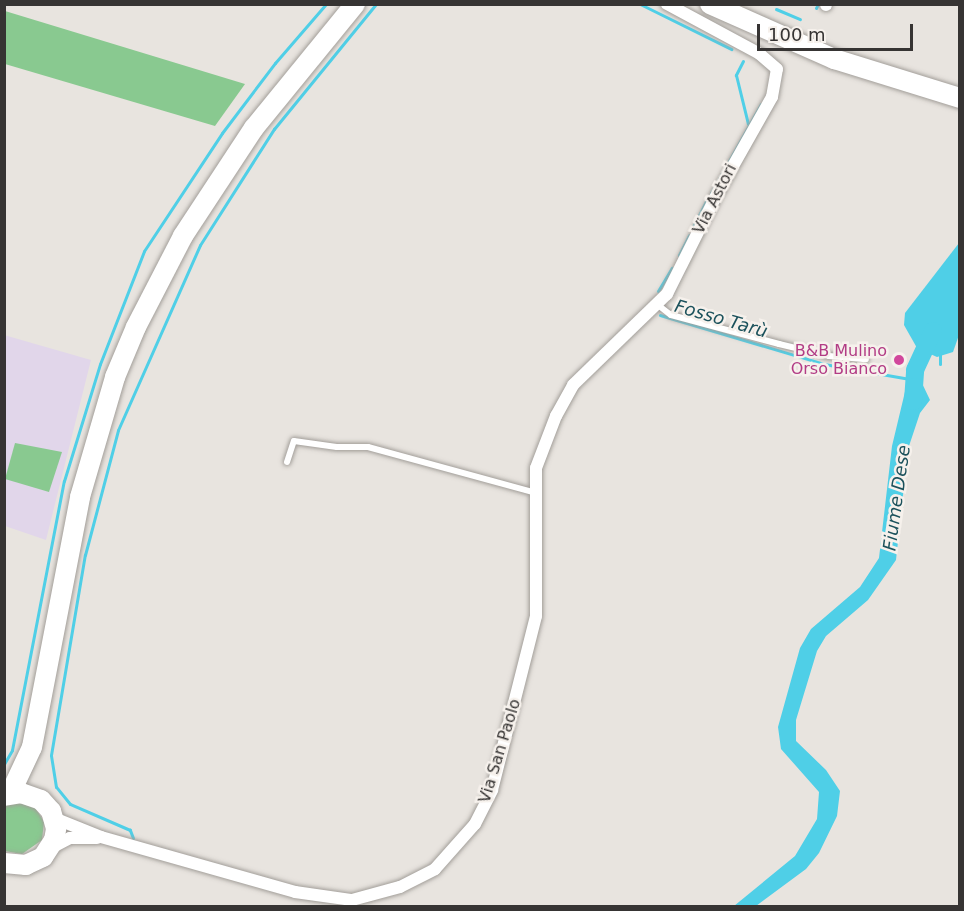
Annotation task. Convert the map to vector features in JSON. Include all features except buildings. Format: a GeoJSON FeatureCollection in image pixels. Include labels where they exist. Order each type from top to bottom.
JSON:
{"type":"FeatureCollection","features":[{"type":"Feature","properties":{"kind":"main road"},"geometry":{"type":"LineString","coordinates":[[7,795],[32,747],[80,496],[112,387],[136,327],[183,236],[254,128],[355,4]]}},
{"type":"Feature","properties":{"kind":"main road"},"geometry":{"type":"LineString","coordinates":[[710,4],[834,59],[960,98]]}},
{"type":"Feature","properties":{"kind":"main road"},"geometry":{"type":"LineString","coordinates":[[4,873],[26,865],[49,850],[56,829],[54,818],[41,800],[32,747]]}},
{"type":"Feature","properties":{"kind":"main road"},"geometry":{"type":"LineString","coordinates":[[7,795],[21,793],[41,800]]}},
{"type":"Feature","properties":{"kind":"main road"},"geometry":{"type":"LineString","coordinates":[[4,863],[26,865]]}},
{"type":"Feature","properties":{"kind":"street","name":"Via Astori"},"geometry":{"type":"LineString","coordinates":[[556,416],[573,385],[658,305],[678,276],[714,198],[772,98],[777,69],[760,54],[666,4]]}},
{"type":"Feature","properties":{"kind":"street","name":"Via San Paolo"},"geometry":{"type":"LineString","coordinates":[[54,818],[101,837],[321,898],[363,899],[400,887],[446,861],[475,824],[492,790],[514,711],[536,616],[536,468],[556,416]]}},
{"type":"Feature","properties":{"kind":"street","name":"Via San Paolo"},"geometry":{"type":"LineString","coordinates":[[49,850],[70,838],[101,837]]}},
{"type":"Feature","properties":{"kind":"lane"},"geometry":{"type":"LineString","coordinates":[[658,305],[671,315],[779,344],[829,356],[866,358]]}},
{"type":"Feature","properties":{"kind":"lane"},"geometry":{"type":"LineString","coordinates":[[287,462],[294,441],[337,447],[368,447],[536,493]]}},
{"type":"Feature","properties":{"kind":"shaded area"},"geometry":{"type":"Polygon","coordinates":[[[4,335],[91,360],[46,540],[5,526],[4,335]]]}},
{"type":"Feature","properties":{"kind":"green space"},"geometry":{"type":"Polygon","coordinates":[[[4,11],[245,84],[215,126],[5,64],[4,11]]]}},
{"type":"Feature","properties":{"kind":"green space"},"geometry":{"type":"Polygon","coordinates":[[[15,443],[62,452],[49,492],[5,479],[15,443]]]}},
{"type":"Feature","properties":{"kind":"green space"},"geometry":{"type":"Polygon","coordinates":[[[18,801],[35,807],[44,822],[42,840],[22,854],[5,851],[4,805],[18,801]]]}},
{"type":"Feature","properties":{"kind":"water"},"geometry":{"type":"Polygon","coordinates":[[[959,243],[959,335],[953,352],[937,357],[917,348],[904,325],[905,313],[959,243]]]}},
{"type":"Feature","properties":{"kind":"water"},"geometry":{"type":"Polygon","coordinates":[[[909,375],[920,379],[930,400],[920,413],[908,449],[896,560],[868,600],[826,636],[817,651],[796,720],[796,741],[826,770],[840,791],[837,816],[819,853],[806,869],[756,906],[734,906],[795,856],[817,819],[819,792],[781,749],[778,727],[800,648],[811,629],[860,587],[879,558],[892,446],[909,375]]]}},
{"type":"Feature","properties":{"kind":"waterway"},"geometry":{"type":"LineString","coordinates":[[4,764],[12,750],[64,481],[100,364],[144,251],[222,133],[275,63],[326,4]]}},
{"type":"Feature","properties":{"kind":"waterway"},"geometry":{"type":"LineString","coordinates":[[133,838],[130,830],[70,804],[56,787],[51,755],[85,555],[118,430],[200,245],[274,129],[376,4]]}},
{"type":"Feature","properties":{"kind":"waterway"},"geometry":{"type":"LineString","coordinates":[[640,4],[731,49]]}},
{"type":"Feature","properties":{"kind":"waterway","name":"Fosso Tarù"},"geometry":{"type":"LineString","coordinates":[[816,8],[818,4]]}},
{"type":"Feature","properties":{"kind":"waterway"},"geometry":{"type":"LineString","coordinates":[[776,9],[800,19]]}},
{"type":"Feature","properties":{"kind":"waterway"},"geometry":{"type":"LineString","coordinates":[[743,61],[736,75],[748,124]]}},
{"type":"Feature","properties":{"kind":"waterway","name":"Fosso Tarù"},"geometry":{"type":"LineString","coordinates":[[711,193],[761,104]]}},
{"type":"Feature","properties":{"kind":"waterway","name":"Fosso Tarù"},"geometry":{"type":"LineString","coordinates":[[693,227],[707,200]]}},
{"type":"Feature","properties":{"kind":"waterway","name":"Fosso Tarù"},"geometry":{"type":"LineString","coordinates":[[679,255],[689,235]]}},
{"type":"Feature","properties":{"kind":"waterway","name":"Fosso Tarù"},"geometry":{"type":"LineString","coordinates":[[658,291],[672,268]]}},
{"type":"Feature","properties":{"kind":"waterway","name":"Fosso Tarù"},"geometry":{"type":"LineString","coordinates":[[660,315],[824,364],[910,379]]}},
{"type":"Feature","properties":{"kind":"waterway","name":"Fiume Dese"},"geometry":{"type":"LineString","coordinates":[[913,401],[915,370],[933,331]]}},
{"type":"Feature","properties":{"kind":"waterway"},"geometry":{"type":"LineString","coordinates":[[940,354],[940,364]]}},
{"type":"Feature","properties":{"kind":"place","name":"B&B Mulino Orso Bianco"},"geometry":{"type":"Point","coordinates":[899,360]}}]}
